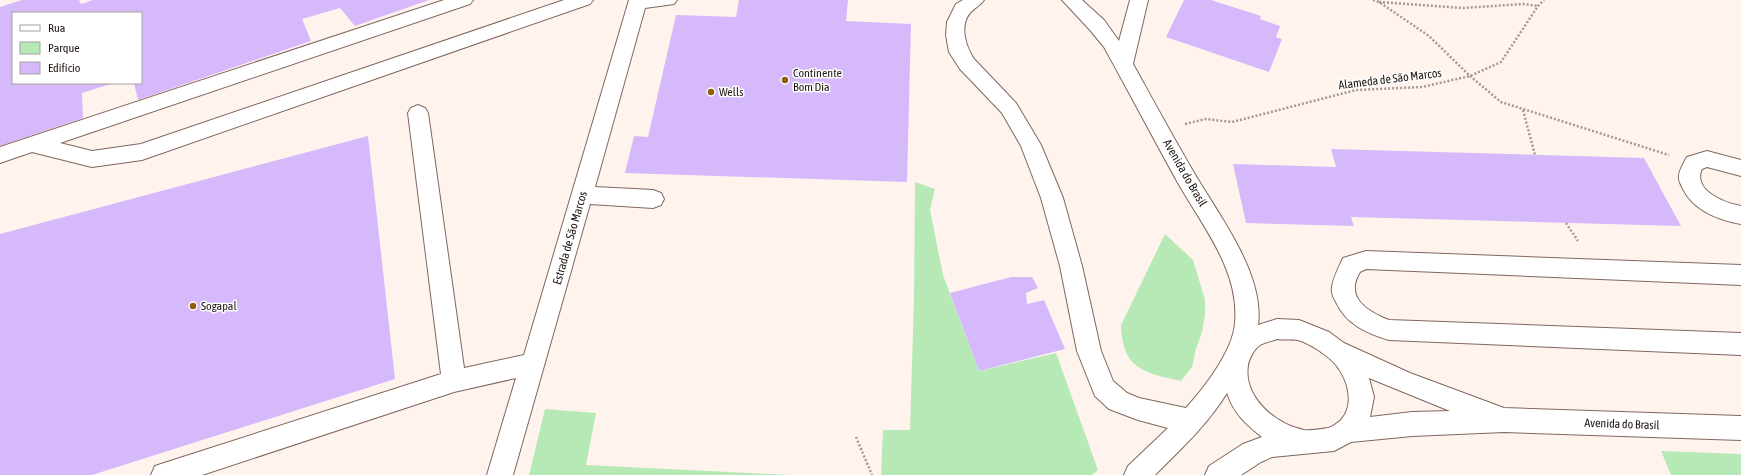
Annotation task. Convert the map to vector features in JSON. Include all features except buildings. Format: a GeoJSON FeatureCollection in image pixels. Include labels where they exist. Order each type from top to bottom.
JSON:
{"type":"FeatureCollection","features":[{"type":"Feature","properties":{"kind":"street"},"geometry":{"type":"LineString","coordinates":[[0,155],[464,0]]}},
{"type":"Feature","properties":{"kind":"street"},"geometry":{"type":"LineString","coordinates":[[31,144],[92,159],[142,152],[584,0]]}},
{"type":"Feature","properties":{"kind":"street"},"geometry":{"type":"LineString","coordinates":[[638,1],[668,0]]}},
{"type":"Feature","properties":{"kind":"street"},"geometry":{"type":"LineString","coordinates":[[975,0],[963,9],[956,22],[955,35],[959,52],[967,64],[1009,108],[1031,145],[1052,198],[1070,266],[1089,351],[1104,388],[1118,401],[1138,409],[1190,421]]}},
{"type":"Feature","properties":{"kind":"street","name":"Avenida do Brasil"},"geometry":{"type":"LineString","coordinates":[[1071,0],[1097,25],[1111,43],[1124,65],[1192,188],[1218,227],[1231,252],[1246,301],[1247,324],[1240,352],[1206,403],[1137,475]]}},
{"type":"Feature","properties":{"kind":"street"},"geometry":{"type":"LineString","coordinates":[[1124,65],[1139,0]]}},
{"type":"Feature","properties":{"kind":"street","name":"Estrada de São Marcos"},"geometry":{"type":"LineString","coordinates":[[500,475],[638,1]]}},
{"type":"Feature","properties":{"kind":"street"},"geometry":{"type":"LineString","coordinates":[[418,113],[454,381]]}},
{"type":"Feature","properties":{"kind":"street"},"geometry":{"type":"LineString","coordinates":[[1741,168],[1707,159],[1694,163],[1689,175],[1692,188],[1718,209],[1730,214],[1741,214]]}},
{"type":"Feature","properties":{"kind":"street"},"geometry":{"type":"LineString","coordinates":[[582,194],[653,199]]}},
{"type":"Feature","properties":{"kind":"street"},"geometry":{"type":"LineString","coordinates":[[1741,276],[1366,260],[1351,265],[1343,288],[1345,299],[1357,314],[1373,325],[1389,330],[1741,344]]}},
{"type":"Feature","properties":{"kind":"street"},"geometry":{"type":"LineString","coordinates":[[1218,475],[1252,452],[1272,445],[1307,442],[1334,439],[1347,431],[1357,420],[1362,397],[1356,376],[1344,356],[1322,339],[1299,330],[1277,329],[1251,338],[1240,352],[1234,376],[1241,398],[1253,415],[1276,432],[1307,442]]}},
{"type":"Feature","properties":{"kind":"street"},"geometry":{"type":"LineString","coordinates":[[1329,345],[1366,365],[1402,381],[1504,420]]}},
{"type":"Feature","properties":{"kind":"street"},"geometry":{"type":"LineString","coordinates":[[164,475],[454,381],[533,364]]}},
{"type":"Feature","properties":{"kind":"street"},"geometry":{"type":"LineString","coordinates":[[1347,431],[1412,424],[1504,420]]}},
{"type":"Feature","properties":{"kind":"street","name":"Avenida do Brasil"},"geometry":{"type":"LineString","coordinates":[[1504,420],[1741,428]]}},
{"type":"Feature","properties":{"kind":"path"},"geometry":{"type":"LineString","coordinates":[[1373,0],[1379,2],[1463,8],[1523,4],[1538,6]]}},
{"type":"Feature","properties":{"kind":"path","name":"Alameda de São Marcos"},"geometry":{"type":"LineString","coordinates":[[1160,130],[1206,119],[1232,122],[1356,90],[1422,87],[1470,76],[1501,62],[1538,6],[1544,0]]}},
{"type":"Feature","properties":{"kind":"path"},"geometry":{"type":"LineString","coordinates":[[1379,2],[1429,36],[1470,76],[1501,102],[1694,163]]}},
{"type":"Feature","properties":{"kind":"path"},"geometry":{"type":"LineString","coordinates":[[1523,109],[1535,155]]}},
{"type":"Feature","properties":{"kind":"path"},"geometry":{"type":"LineString","coordinates":[[856,437],[872,475]]}},
{"type":"Feature","properties":{"kind":"green space"},"geometry":{"type":"Polygon","coordinates":[[[915,182],[935,189],[930,210],[943,275],[979,371],[1056,353],[1098,470],[1092,475],[881,475],[883,430],[910,430],[914,298],[915,182]]]}},
{"type":"Feature","properties":{"kind":"green space"},"geometry":{"type":"Polygon","coordinates":[[[1165,234],[1193,260],[1205,300],[1205,315],[1202,332],[1192,367],[1181,381],[1156,375],[1138,366],[1131,360],[1122,340],[1121,325],[1165,234]]]}},
{"type":"Feature","properties":{"kind":"green space"},"geometry":{"type":"Polygon","coordinates":[[[545,409],[596,413],[586,465],[791,475],[529,475],[545,409]]]}},
{"type":"Feature","properties":{"kind":"green space"},"geometry":{"type":"Polygon","coordinates":[[[1661,451],[1741,454],[1741,475],[1671,475],[1661,451]]]}},
{"type":"Feature","properties":{"kind":"place","name":"Continente Bom Dia"},"geometry":{"type":"Point","coordinates":[785,80]}},
{"type":"Feature","properties":{"kind":"place","name":"Wells"},"geometry":{"type":"Point","coordinates":[711,92]}},
{"type":"Feature","properties":{"kind":"place","name":"Sogapal"},"geometry":{"type":"Point","coordinates":[193,306]}}]}
